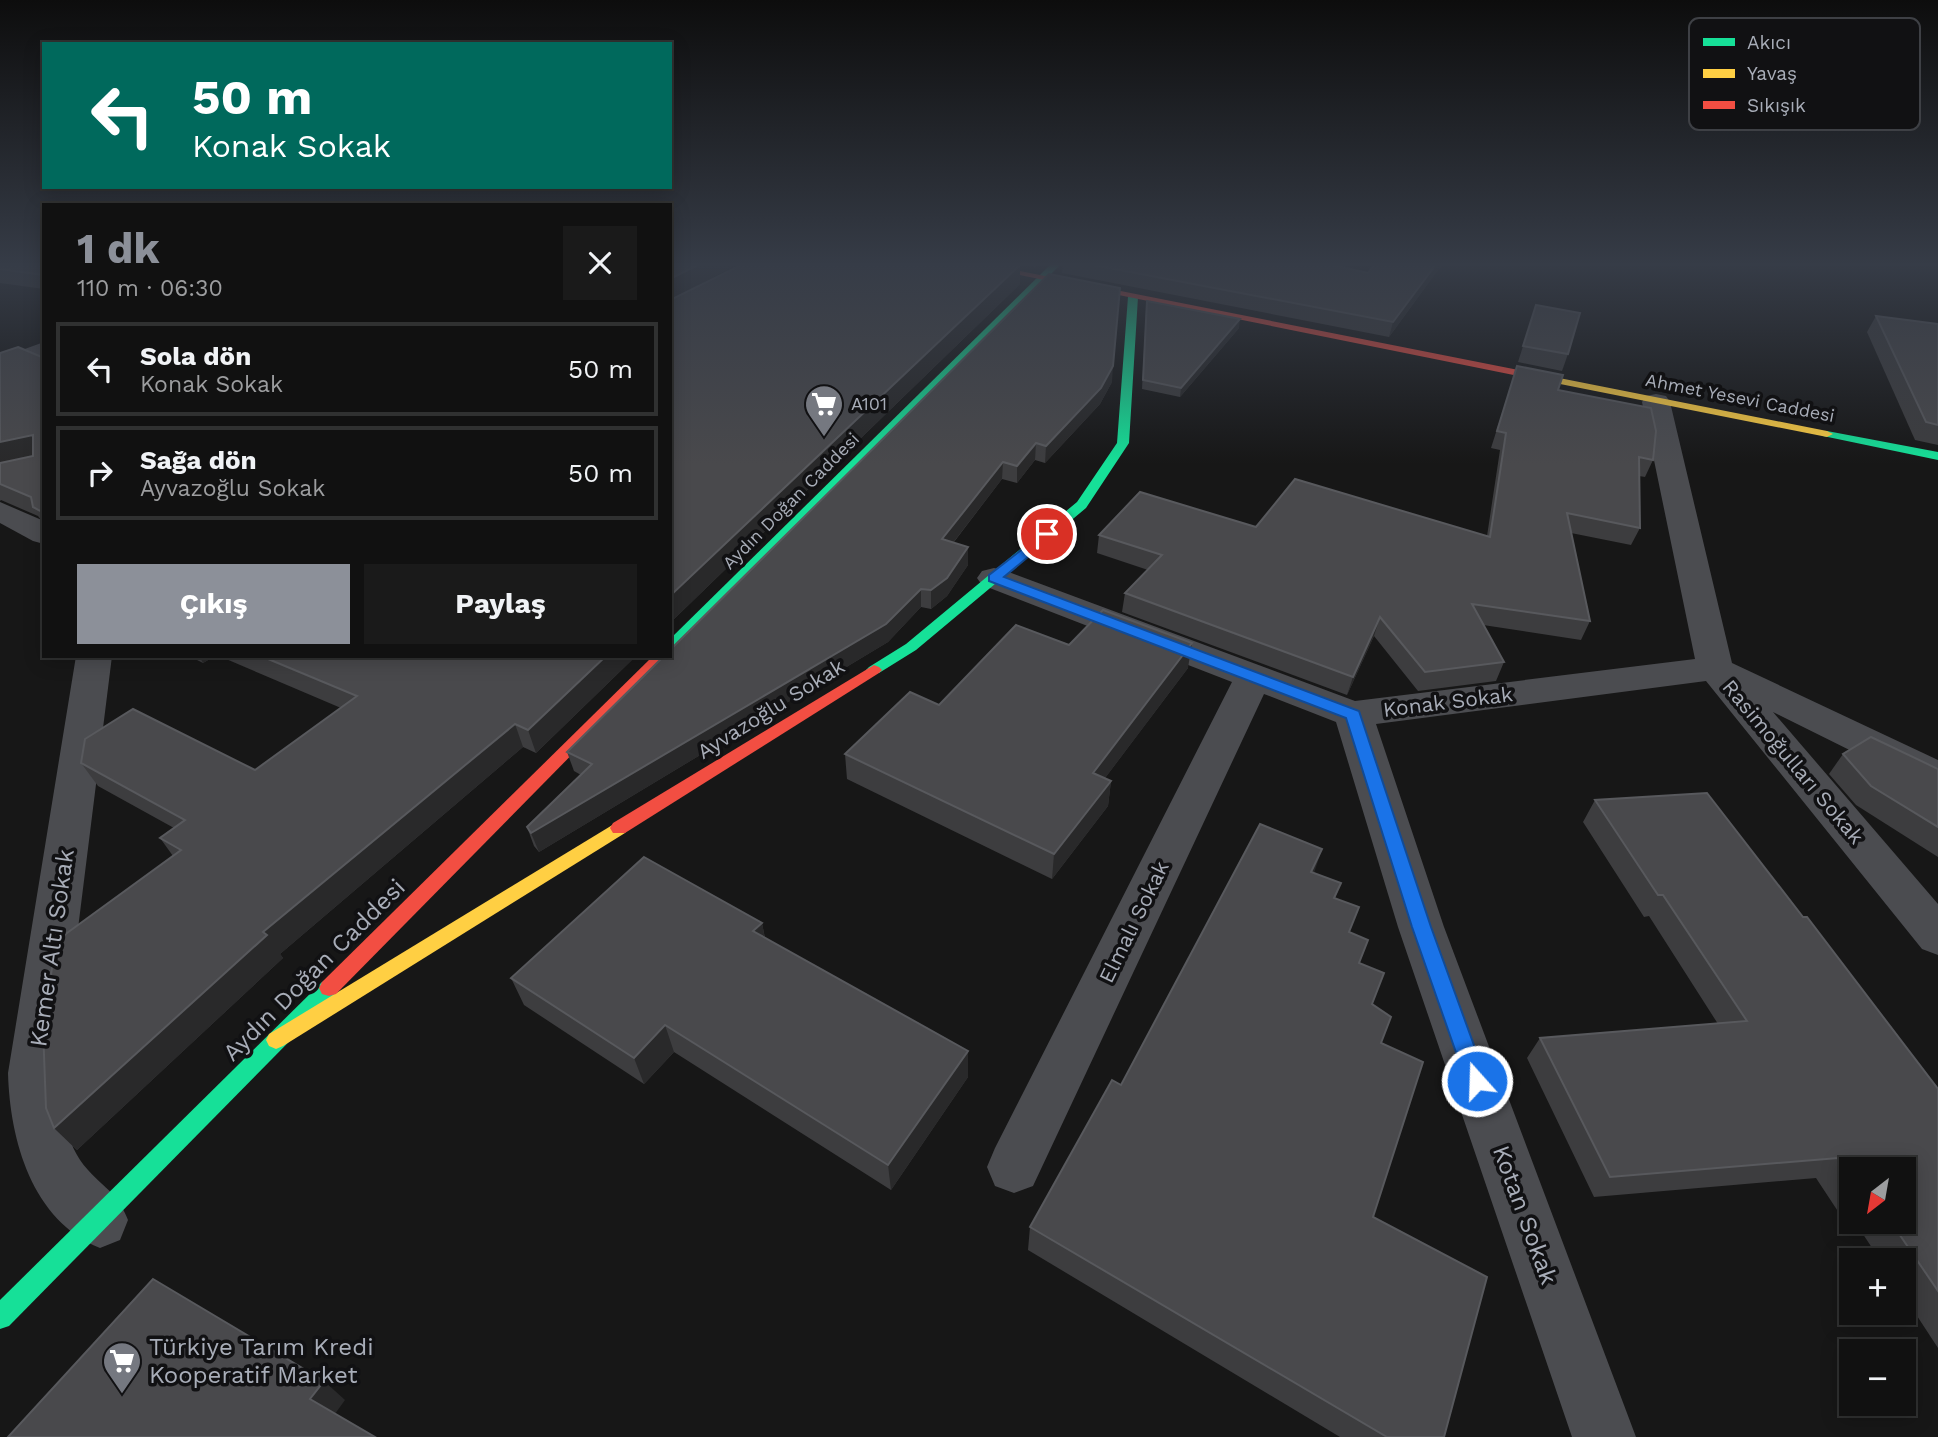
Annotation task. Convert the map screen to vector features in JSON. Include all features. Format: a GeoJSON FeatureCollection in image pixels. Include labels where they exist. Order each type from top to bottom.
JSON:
{"type":"FeatureCollection","features":[{"type":"Feature","properties":{"kind":"street","name":"Aydın Doğan Caddesi"},"geometry":{"type":"LineString","coordinates":[[672,646],[990,330]]}},
{"type":"Feature","properties":{"kind":"street","name":"Ayvazoğlu Sokak"},"geometry":{"type":"LineString","coordinates":[[276,1040],[911,647],[1082,505],[1123,443],[1131,330]]}},
{"type":"Feature","properties":{"kind":"street","name":"Ahmet Yesevi Caddesi"},"geometry":{"type":"LineString","coordinates":[[1298,330],[1938,456]]}},
{"type":"Feature","properties":{"kind":"street"},"geometry":{"type":"LineString","coordinates":[[0,367],[42,351]]}},
{"type":"Feature","properties":{"kind":"street","name":"Rasimoğulları Sokak"},"geometry":{"type":"LineString","coordinates":[[1656,402],[1715,668],[1938,936]]}},
{"type":"Feature","properties":{"kind":"street"},"geometry":{"type":"LineString","coordinates":[[0,511],[42,533]]}},
{"type":"Feature","properties":{"kind":"street","name":"Konak Sokak"},"geometry":{"type":"LineString","coordinates":[[994,578],[1353,714],[1715,668]]}},
{"type":"Feature","properties":{"kind":"street","name":"Kemer Altı Sokak"},"geometry":{"type":"LineString","coordinates":[[94,658],[34,1073],[36,1110],[46,1152],[62,1181],[100,1220]]}},
{"type":"Feature","properties":{"kind":"street","name":"Aydın Doğan Caddesi"},"geometry":{"type":"LineString","coordinates":[[0,1318],[660,658]]}},
{"type":"Feature","properties":{"kind":"street"},"geometry":{"type":"LineString","coordinates":[[1715,668],[1938,777]]}},
{"type":"Feature","properties":{"kind":"street","name":"Elmalı Sokak"},"geometry":{"type":"LineString","coordinates":[[1014,1167],[1253,677]]}},
{"type":"Feature","properties":{"kind":"street","name":"Kotan Sokak"},"geometry":{"type":"LineString","coordinates":[[1353,714],[1421,927],[1604,1437]]}},
{"type":"Feature","properties":{"kind":"building"},"geometry":{"type":"Polygon","coordinates":[[[672,330],[951,330],[672,594],[672,330]]]}},
{"type":"Feature","properties":{"kind":"building"},"geometry":{"type":"Polygon","coordinates":[[[992,330],[1116,330],[1113,366],[1101,388],[1046,446],[1036,443],[1017,466],[1003,462],[942,539],[968,547],[947,578],[931,590],[921,589],[886,624],[531,833],[527,827],[592,764],[567,752],[662,658],[672,658],[672,648],[992,330]]]}},
{"type":"Feature","properties":{"kind":"building"},"geometry":{"type":"Polygon","coordinates":[[[1146,330],[1231,330],[1181,388],[1143,380],[1146,330]]]}},
{"type":"Feature","properties":{"kind":"building"},"geometry":{"type":"Polygon","coordinates":[[[1528,330],[1575,330],[1568,354],[1523,346],[1528,330]]]}},
{"type":"Feature","properties":{"kind":"building"},"geometry":{"type":"Polygon","coordinates":[[[1883,330],[1938,330],[1938,425],[1926,422],[1883,330]]]}},
{"type":"Feature","properties":{"kind":"building"},"geometry":{"type":"Polygon","coordinates":[[[18,347],[42,357],[42,512],[33,507],[31,497],[0,484],[0,463],[33,456],[33,435],[0,442],[0,353],[18,347]]]}},
{"type":"Feature","properties":{"kind":"building"},"geometry":{"type":"Polygon","coordinates":[[[1517,366],[1563,375],[1558,390],[1651,408],[1656,431],[1653,460],[1639,457],[1640,528],[1567,513],[1590,621],[1472,604],[1504,662],[1425,672],[1380,617],[1353,677],[1125,593],[1162,555],[1099,535],[1140,492],[1256,527],[1295,479],[1490,537],[1506,433],[1497,431],[1517,366]]]}},
{"type":"Feature","properties":{"kind":"building"},"geometry":{"type":"Polygon","coordinates":[[[1103,610],[1192,643],[1093,773],[1111,781],[1054,854],[845,754],[910,692],[939,705],[1016,625],[1069,645],[1103,610]]]}},
{"type":"Feature","properties":{"kind":"building"},"geometry":{"type":"Polygon","coordinates":[[[266,658],[604,658],[528,730],[515,724],[263,932],[267,935],[54,1128],[46,1108],[43,1028],[56,941],[181,850],[160,838],[185,820],[81,763],[85,739],[133,709],[255,770],[357,696],[266,658]]]}},
{"type":"Feature","properties":{"kind":"building"},"geometry":{"type":"Polygon","coordinates":[[[1871,737],[1938,769],[1938,827],[1871,786],[1843,754],[1871,737]]]}},
{"type":"Feature","properties":{"kind":"building"},"geometry":{"type":"Polygon","coordinates":[[[1707,793],[1803,917],[1807,917],[1938,1089],[1938,1291],[1916,1259],[1916,1248],[1909,1248],[1899,1234],[1916,1234],[1916,1157],[1839,1157],[1839,1160],[1610,1177],[1540,1038],[1747,1021],[1663,895],[1658,895],[1595,800],[1707,793]]]}},
{"type":"Feature","properties":{"kind":"building"},"geometry":{"type":"Polygon","coordinates":[[[1260,824],[1322,849],[1311,872],[1341,883],[1334,898],[1359,907],[1349,932],[1368,940],[1359,963],[1384,973],[1372,1004],[1391,1017],[1381,1043],[1423,1062],[1373,1217],[1487,1277],[1444,1437],[1387,1437],[1030,1227],[1112,1080],[1121,1085],[1260,824]]]}},
{"type":"Feature","properties":{"kind":"building"},"geometry":{"type":"Polygon","coordinates":[[[644,857],[762,923],[753,931],[968,1051],[888,1165],[665,1025],[634,1058],[511,978],[644,857]]]}},
{"type":"Feature","properties":{"kind":"building"},"geometry":{"type":"Polygon","coordinates":[[[153,1279],[324,1381],[310,1399],[375,1437],[8,1437],[153,1279]]]}},
{"type":"Feature","properties":{"kind":"traffic: fast"},"geometry":{"type":"LineString","coordinates":[[672,646],[990,330]]}},
{"type":"Feature","properties":{"kind":"traffic: fast"},"geometry":{"type":"LineString","coordinates":[[874,670],[911,647],[1082,505],[1123,443],[1131,330]]}},
{"type":"Feature","properties":{"kind":"traffic: fast"},"geometry":{"type":"LineString","coordinates":[[1827,434],[1938,456]]}},
{"type":"Feature","properties":{"kind":"traffic: fast"},"geometry":{"type":"LineString","coordinates":[[0,1317],[329,988]]}},
{"type":"Feature","properties":{"kind":"traffic: slow"},"geometry":{"type":"LineString","coordinates":[[1534,376],[1827,434]]}},
{"type":"Feature","properties":{"kind":"traffic: slow"},"geometry":{"type":"LineString","coordinates":[[276,1040],[619,828]]}},
{"type":"Feature","properties":{"kind":"traffic: jam"},"geometry":{"type":"LineString","coordinates":[[1303,330],[1534,376]]}},
{"type":"Feature","properties":{"kind":"traffic: jam"},"geometry":{"type":"LineString","coordinates":[[329,988],[660,658]]}},
{"type":"Feature","properties":{"kind":"traffic: jam"},"geometry":{"type":"LineString","coordinates":[[619,828],[874,670]]}},
{"type":"Feature","properties":{"kind":"place","name":"A101"},"geometry":{"type":"Point","coordinates":[824,438]}},
{"type":"Feature","properties":{"kind":"place","name":"Türkiye Tarım Kredi Kooperatif Market"},"geometry":{"type":"Point","coordinates":[122,1395]}},
{"type":"Feature","properties":{"kind":"route"},"geometry":{"type":"LineString","coordinates":[[1047,534],[994,578],[1353,714],[1421,927],[1477,1081]]}}]}
